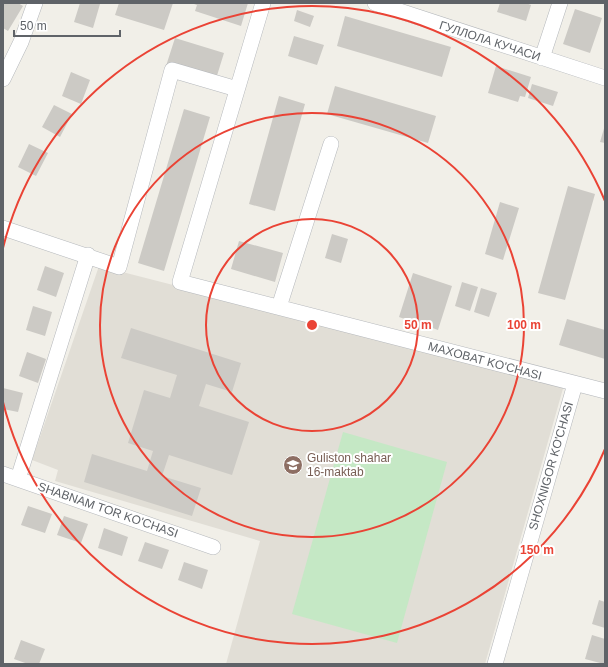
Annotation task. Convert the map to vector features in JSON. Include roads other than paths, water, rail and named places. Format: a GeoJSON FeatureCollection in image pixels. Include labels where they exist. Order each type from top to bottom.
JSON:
{"type":"FeatureCollection","features":[{"type":"Feature","properties":{"kind":"street"},"geometry":{"type":"LineString","coordinates":[[3,79],[21,42],[35,3]]}},
{"type":"Feature","properties":{"kind":"street"},"geometry":{"type":"LineString","coordinates":[[3,228],[120,266],[172,70],[237,89],[263,3]]}},
{"type":"Feature","properties":{"kind":"street","name":"ГУЛЛОЛА КУЧАСИ"},"geometry":{"type":"LineString","coordinates":[[375,3],[605,78]]}},
{"type":"Feature","properties":{"kind":"street"},"geometry":{"type":"LineString","coordinates":[[542,58],[560,3]]}},
{"type":"Feature","properties":{"kind":"street","name":"MAXOBAT KO'CHASI"},"geometry":{"type":"LineString","coordinates":[[237,89],[180,282],[605,391]]}},
{"type":"Feature","properties":{"kind":"street"},"geometry":{"type":"LineString","coordinates":[[279,307],[331,144]]}},
{"type":"Feature","properties":{"kind":"street"},"geometry":{"type":"LineString","coordinates":[[18,479],[88,255]]}},
{"type":"Feature","properties":{"kind":"street","name":"SHOXNIGOR KO'CHASI"},"geometry":{"type":"LineString","coordinates":[[495,664],[574,384]]}},
{"type":"Feature","properties":{"kind":"street","name":"SHABNAM TOR KO'CHASI"},"geometry":{"type":"LineString","coordinates":[[3,474],[213,547]]}},
{"type":"Feature","properties":{"kind":"place","name":"Guliston shahar 16-maktab"},"geometry":{"type":"Point","coordinates":[293,465]}}]}
